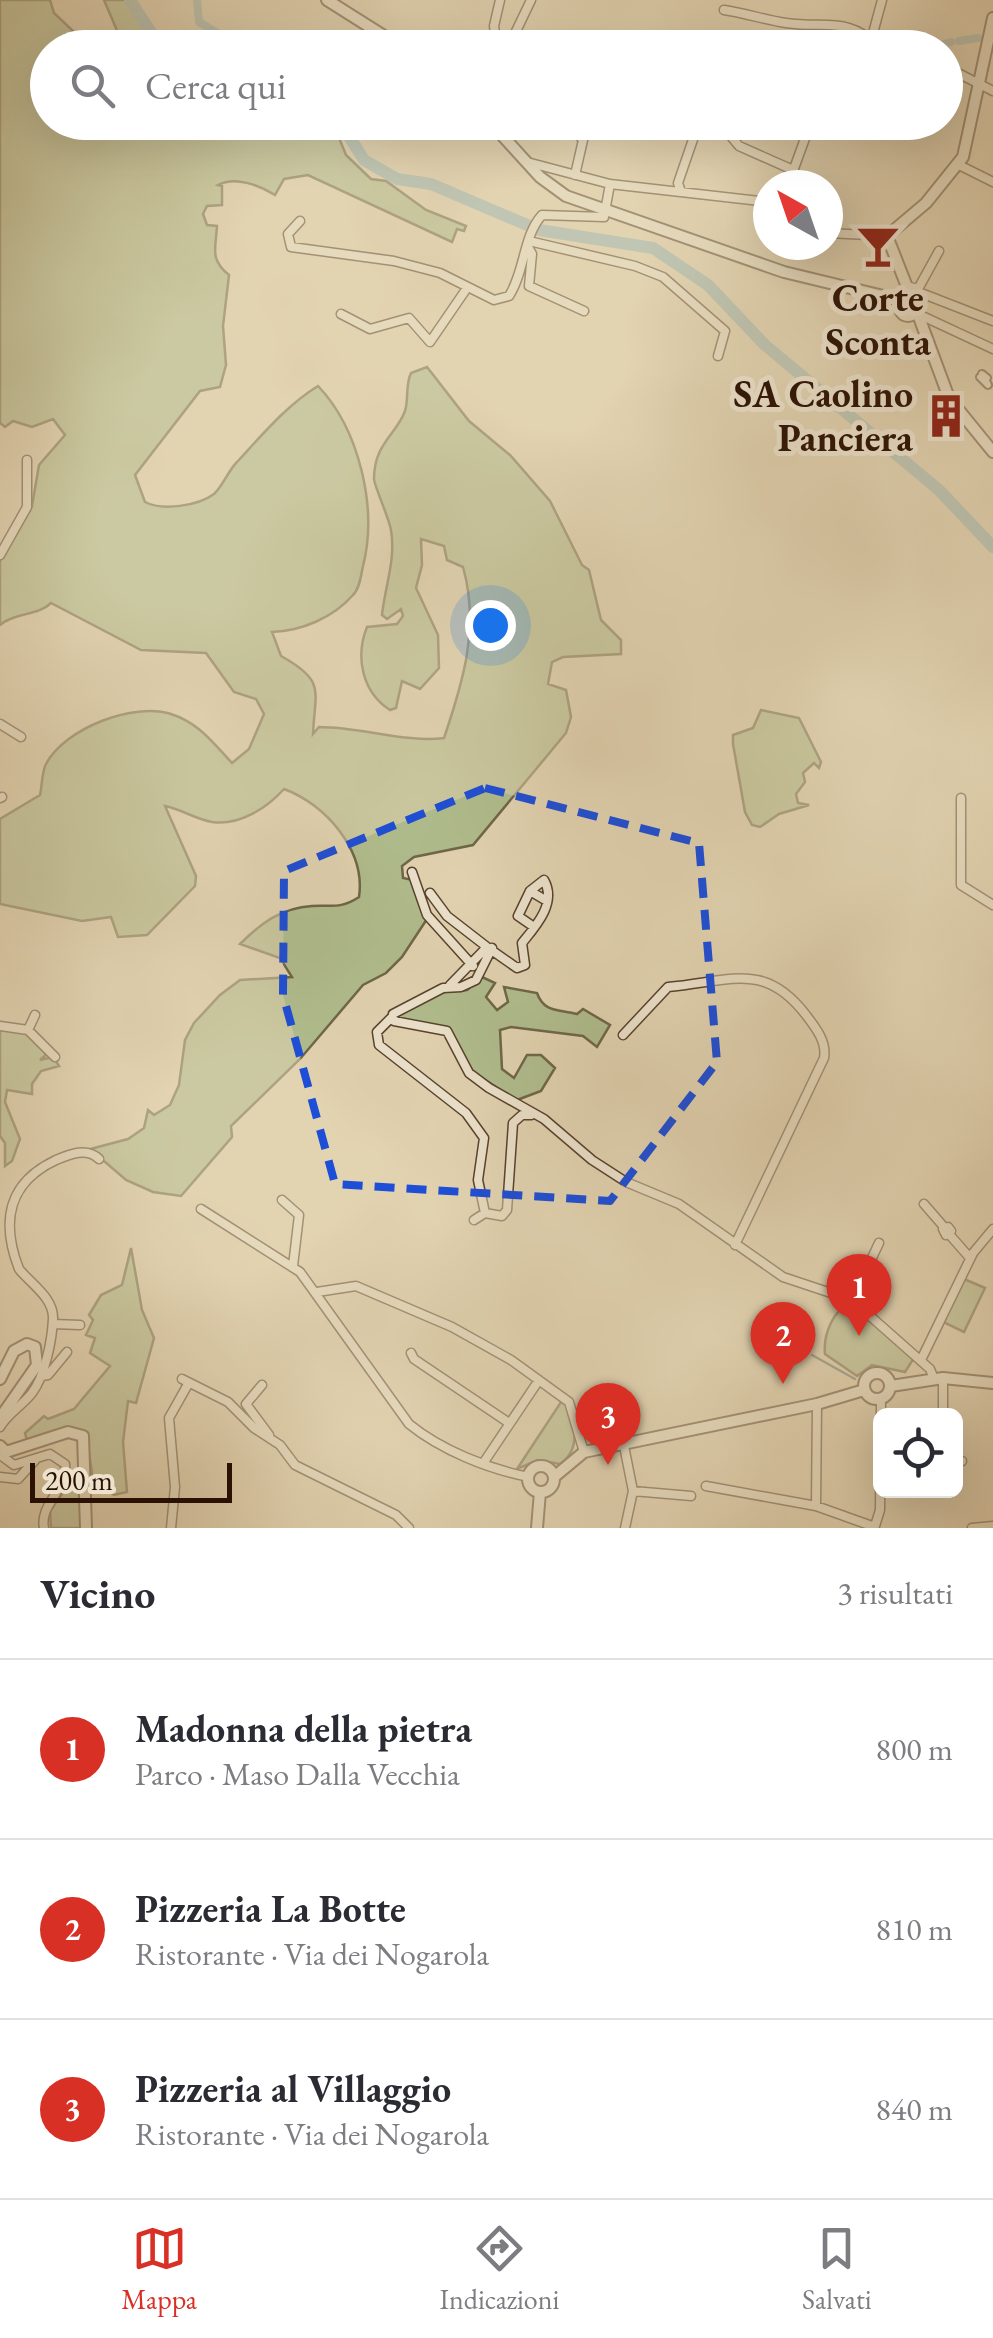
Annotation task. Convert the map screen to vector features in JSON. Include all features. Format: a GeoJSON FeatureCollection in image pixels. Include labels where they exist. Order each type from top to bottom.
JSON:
{"type":"FeatureCollection","features":[{"type":"Feature","properties":{"kind":"street"},"geometry":{"type":"LineString","coordinates":[[328,0],[375,30]]}},
{"type":"Feature","properties":{"kind":"street"},"geometry":{"type":"LineString","coordinates":[[495,30],[500,0]]}},
{"type":"Feature","properties":{"kind":"street"},"geometry":{"type":"LineString","coordinates":[[516,30],[530,0]]}},
{"type":"Feature","properties":{"kind":"street"},"geometry":{"type":"LineString","coordinates":[[874,30],[882,0]]}},
{"type":"Feature","properties":{"kind":"street"},"geometry":{"type":"LineString","coordinates":[[724,10],[791,23],[842,24],[856,30]]}},
{"type":"Feature","properties":{"kind":"street"},"geometry":{"type":"LineString","coordinates":[[843,234],[886,236],[926,202],[958,165],[993,18]]}},
{"type":"Feature","properties":{"kind":"street"},"geometry":{"type":"LineString","coordinates":[[963,77],[993,91]]}},
{"type":"Feature","properties":{"kind":"street"},"geometry":{"type":"LineString","coordinates":[[506,140],[566,196],[784,272],[878,294],[993,348]]}},
{"type":"Feature","properties":{"kind":"street"},"geometry":{"type":"LineString","coordinates":[[575,175],[581,140]]}},
{"type":"Feature","properties":{"kind":"street"},"geometry":{"type":"LineString","coordinates":[[681,192],[678,183],[693,140]]}},
{"type":"Feature","properties":{"kind":"street"},"geometry":{"type":"LineString","coordinates":[[733,140],[738,146],[794,170],[805,140]]}},
{"type":"Feature","properties":{"kind":"street"},"geometry":{"type":"LineString","coordinates":[[526,162],[610,184],[753,200]]}},
{"type":"Feature","properties":{"kind":"street"},"geometry":{"type":"LineString","coordinates":[[958,165],[993,182]]}},
{"type":"Feature","properties":{"kind":"street"},"geometry":{"type":"LineString","coordinates":[[607,212],[610,184]]}},
{"type":"Feature","properties":{"kind":"street"},"geometry":{"type":"LineString","coordinates":[[300,220],[288,234],[292,247],[394,261],[440,273],[494,300],[509,296],[534,224],[542,215],[589,219],[607,212]]}},
{"type":"Feature","properties":{"kind":"street"},"geometry":{"type":"LineString","coordinates":[[886,236],[954,407],[993,452]]}},
{"type":"Feature","properties":{"kind":"street"},"geometry":{"type":"LineString","coordinates":[[529,241],[529,286],[584,311]]}},
{"type":"Feature","properties":{"kind":"street"},"geometry":{"type":"LineString","coordinates":[[529,241],[636,266],[663,277],[725,330],[718,356]]}},
{"type":"Feature","properties":{"kind":"street"},"geometry":{"type":"LineString","coordinates":[[932,355],[912,308],[939,251]]}},
{"type":"Feature","properties":{"kind":"street"},"geometry":{"type":"LineString","coordinates":[[906,286],[914,291],[924,278]]}},
{"type":"Feature","properties":{"kind":"street"},"geometry":{"type":"LineString","coordinates":[[341,314],[370,329],[409,318],[430,342],[467,288]]}},
{"type":"Feature","properties":{"kind":"street"},"geometry":{"type":"LineString","coordinates":[[912,308],[993,322]]}},
{"type":"Feature","properties":{"kind":"street"},"geometry":{"type":"LineString","coordinates":[[0,556],[26,506],[30,473],[24,459]]}},
{"type":"Feature","properties":{"kind":"street"},"geometry":{"type":"LineString","coordinates":[[0,724],[21,737]]}},
{"type":"Feature","properties":{"kind":"street"},"geometry":{"type":"LineString","coordinates":[[961,798],[961,885],[993,906]]}},
{"type":"Feature","properties":{"kind":"street"},"geometry":{"type":"LineString","coordinates":[[412,872],[426,915],[479,972]]}},
{"type":"Feature","properties":{"kind":"street"},"geometry":{"type":"LineString","coordinates":[[430,893],[448,916],[522,968],[527,960],[522,943],[534,927],[549,893],[544,880],[530,891],[518,914],[534,927]]}},
{"type":"Feature","properties":{"kind":"street"},"geometry":{"type":"LineString","coordinates":[[530,891],[546,902]]}},
{"type":"Feature","properties":{"kind":"street"},"geometry":{"type":"LineString","coordinates":[[485,1213],[478,1180],[484,1138],[466,1113],[379,1045],[377,1032],[392,1017],[450,985],[470,962],[490,948]]}},
{"type":"Feature","properties":{"kind":"street"},"geometry":{"type":"LineString","coordinates":[[450,985],[470,984],[490,948]]}},
{"type":"Feature","properties":{"kind":"street"},"geometry":{"type":"LineString","coordinates":[[623,1035],[668,987],[759,978],[790,994],[822,1040],[824,1058],[735,1245]]}},
{"type":"Feature","properties":{"kind":"street"},"geometry":{"type":"LineString","coordinates":[[28,1030],[35,1015]]}},
{"type":"Feature","properties":{"kind":"street"},"geometry":{"type":"LineString","coordinates":[[392,1017],[447,1032],[469,1074],[544,1120],[592,1160],[644,1191],[680,1204],[783,1277],[852,1300],[939,1379],[943,1408]]}},
{"type":"Feature","properties":{"kind":"street"},"geometry":{"type":"LineString","coordinates":[[0,1026],[28,1030],[55,1058]]}},
{"type":"Feature","properties":{"kind":"street"},"geometry":{"type":"LineString","coordinates":[[474,1220],[485,1213],[502,1216],[507,1210],[513,1123],[522,1115],[531,1114]]}},
{"type":"Feature","properties":{"kind":"street"},"geometry":{"type":"LineString","coordinates":[[0,1426],[42,1376],[53,1324],[46,1298],[12,1258],[1,1217],[10,1190],[24,1176],[71,1153],[88,1152],[99,1160]]}},
{"type":"Feature","properties":{"kind":"street"},"geometry":{"type":"LineString","coordinates":[[282,1200],[299,1215],[293,1266]]}},
{"type":"Feature","properties":{"kind":"street"},"geometry":{"type":"LineString","coordinates":[[924,1204],[970,1258]]}},
{"type":"Feature","properties":{"kind":"street"},"geometry":{"type":"LineString","coordinates":[[201,1209],[293,1266],[317,1292],[408,1424],[442,1446],[529,1476]]}},
{"type":"Feature","properties":{"kind":"street"},"geometry":{"type":"LineString","coordinates":[[920,1360],[970,1258],[993,1229]]}},
{"type":"Feature","properties":{"kind":"street"},"geometry":{"type":"LineString","coordinates":[[852,1300],[879,1243]]}},
{"type":"Feature","properties":{"kind":"street"},"geometry":{"type":"LineString","coordinates":[[317,1292],[356,1286],[452,1326],[569,1402],[584,1452]]}},
{"type":"Feature","properties":{"kind":"street"},"geometry":{"type":"LineString","coordinates":[[53,1324],[80,1325]]}},
{"type":"Feature","properties":{"kind":"street"},"geometry":{"type":"LineString","coordinates":[[0,1380],[14,1350],[28,1344],[35,1348],[38,1365],[0,1418]]}},
{"type":"Feature","properties":{"kind":"street"},"geometry":{"type":"LineString","coordinates":[[42,1376],[48,1376],[67,1352]]}},
{"type":"Feature","properties":{"kind":"street"},"geometry":{"type":"LineString","coordinates":[[411,1353],[509,1424]]}},
{"type":"Feature","properties":{"kind":"street"},"geometry":{"type":"LineString","coordinates":[[864,1390],[865,1381],[875,1373],[884,1374],[891,1386]]}},
{"type":"Feature","properties":{"kind":"street"},"geometry":{"type":"LineString","coordinates":[[706,1486],[816,1506],[873,1525],[881,1399],[891,1386],[939,1379],[993,1384]]}},
{"type":"Feature","properties":{"kind":"street"},"geometry":{"type":"LineString","coordinates":[[484,1462],[539,1380]]}},
{"type":"Feature","properties":{"kind":"street"},"geometry":{"type":"LineString","coordinates":[[171,1528],[175,1487],[169,1418],[184,1382],[228,1402],[276,1442]]}},
{"type":"Feature","properties":{"kind":"street"},"geometry":{"type":"LineString","coordinates":[[262,1385],[246,1404],[295,1464],[396,1514],[410,1528]]}},
{"type":"Feature","properties":{"kind":"street"},"geometry":{"type":"LineString","coordinates":[[529,1476],[531,1487],[540,1492],[551,1488],[554,1477],[584,1452],[622,1441],[817,1404],[864,1390]]}},
{"type":"Feature","properties":{"kind":"street"},"geometry":{"type":"LineString","coordinates":[[864,1390],[872,1398],[881,1399]]}},
{"type":"Feature","properties":{"kind":"street"},"geometry":{"type":"LineString","coordinates":[[816,1506],[817,1404]]}},
{"type":"Feature","properties":{"kind":"street"},"geometry":{"type":"LineString","coordinates":[[44,1528],[43,1516],[66,1470],[56,1456],[14,1465],[3,1458],[3,1449],[68,1432],[83,1436],[86,1528]]}},
{"type":"Feature","properties":{"kind":"street"},"geometry":{"type":"LineString","coordinates":[[622,1441],[633,1491],[626,1528]]}},
{"type":"Feature","properties":{"kind":"street"},"geometry":{"type":"LineString","coordinates":[[0,1477],[18,1479],[38,1458]]}},
{"type":"Feature","properties":{"kind":"street"},"geometry":{"type":"LineString","coordinates":[[529,1476],[541,1466],[554,1477]]}},
{"type":"Feature","properties":{"kind":"street"},"geometry":{"type":"LineString","coordinates":[[633,1491],[691,1496]]}},
{"type":"Feature","properties":{"kind":"street"},"geometry":{"type":"LineString","coordinates":[[538,1528],[540,1492]]}},
{"type":"Feature","properties":{"kind":"street"},"geometry":{"type":"LineString","coordinates":[[972,1528],[993,1526]]}},
{"type":"Feature","properties":{"kind":"highlighted area"},"geometry":{"type":"Polygon","coordinates":[[[485,788],[699,843],[717,1062],[610,1201],[335,1184],[283,995],[284,871],[485,788]]]}},
{"type":"Feature","properties":{"kind":"green space"},"geometry":{"type":"Polygon","coordinates":[[[0,0],[50,0],[54,13],[72,30],[30,30],[30,140],[340,140],[346,155],[371,179],[386,181],[426,210],[466,226],[464,231],[457,229],[452,242],[308,175],[284,179],[275,195],[247,183],[225,182],[218,185],[222,186],[222,205],[207,206],[203,214],[207,225],[217,226],[216,258],[229,275],[223,326],[226,365],[220,387],[200,391],[135,475],[145,502],[152,505],[170,507],[199,502],[214,494],[256,441],[307,394],[318,386],[332,404],[354,447],[366,495],[367,543],[360,581],[353,595],[326,617],[305,626],[272,632],[281,656],[305,673],[315,688],[313,734],[319,727],[444,738],[451,717],[467,654],[470,611],[463,567],[447,560],[444,546],[421,539],[422,565],[416,588],[438,635],[439,668],[420,689],[402,681],[396,708],[390,710],[367,684],[362,662],[367,627],[397,624],[403,616],[401,609],[387,619],[382,615],[392,541],[375,482],[375,467],[405,411],[411,373],[427,367],[469,421],[510,455],[550,501],[582,565],[589,570],[601,620],[621,640],[621,654],[563,657],[552,662],[548,684],[566,690],[571,717],[566,733],[473,845],[414,857],[402,866],[403,878],[413,880],[427,919],[402,957],[386,973],[363,985],[300,1059],[231,1126],[232,1137],[181,1196],[153,1192],[126,1180],[90,1149],[128,1139],[144,1128],[148,1110],[154,1115],[170,1105],[179,1085],[185,1040],[194,1023],[220,995],[240,980],[292,977],[280,958],[240,944],[281,913],[301,907],[336,906],[359,897],[356,862],[328,817],[284,789],[261,809],[222,823],[165,806],[196,876],[195,886],[147,935],[118,937],[111,917],[82,921],[0,904],[0,819],[40,795],[46,764],[68,739],[120,715],[156,711],[190,723],[232,763],[249,749],[264,714],[256,699],[234,692],[206,653],[141,650],[51,603],[0,625],[0,561],[32,506],[39,465],[65,435],[53,419],[32,427],[13,421],[5,427],[0,423],[0,0]]]}},
{"type":"Feature","properties":{"kind":"green space"},"geometry":{"type":"Polygon","coordinates":[[[104,0],[135,0],[151,30],[117,30],[104,0]]]}},
{"type":"Feature","properties":{"kind":"green space"},"geometry":{"type":"Polygon","coordinates":[[[761,710],[799,718],[821,762],[819,768],[814,763],[803,773],[805,782],[796,794],[798,803],[809,805],[779,814],[760,827],[752,825],[745,812],[733,735],[753,728],[761,710]]]}},
{"type":"Feature","properties":{"kind":"green space"},"geometry":{"type":"Polygon","coordinates":[[[482,977],[495,983],[486,997],[497,1010],[508,1002],[504,987],[537,993],[553,1009],[577,1014],[583,1009],[610,1025],[597,1047],[583,1036],[511,1027],[500,1030],[502,1069],[514,1078],[527,1055],[541,1055],[555,1068],[541,1091],[517,1100],[474,1073],[447,1029],[394,1018],[443,992],[467,990],[482,977]]]}},
{"type":"Feature","properties":{"kind":"green space"},"geometry":{"type":"Polygon","coordinates":[[[0,1028],[27,1033],[47,1054],[40,1060],[53,1057],[59,1066],[41,1071],[32,1084],[32,1094],[7,1090],[5,1102],[20,1139],[12,1161],[5,1166],[5,1143],[0,1136],[0,1028]]]}},
{"type":"Feature","properties":{"kind":"green space"},"geometry":{"type":"Polygon","coordinates":[[[131,1248],[142,1310],[154,1338],[136,1403],[128,1401],[123,1442],[127,1492],[114,1495],[93,1479],[86,1433],[69,1430],[27,1441],[25,1433],[44,1416],[48,1419],[74,1409],[110,1366],[90,1353],[95,1338],[86,1335],[93,1320],[89,1315],[101,1295],[122,1285],[131,1248]]]}},
{"type":"Feature","properties":{"kind":"green space"},"geometry":{"type":"Polygon","coordinates":[[[964,1279],[985,1288],[964,1332],[943,1322],[964,1279]]]}},
{"type":"Feature","properties":{"kind":"green space"},"geometry":{"type":"Polygon","coordinates":[[[852,1302],[914,1358],[905,1372],[872,1365],[857,1376],[825,1354],[831,1324],[839,1310],[852,1302]]]}},
{"type":"Feature","properties":{"kind":"green space"},"geometry":{"type":"Polygon","coordinates":[[[563,1399],[575,1433],[567,1458],[560,1464],[538,1460],[517,1469],[563,1399]]]}},
{"type":"Feature","properties":{"kind":"green space"},"geometry":{"type":"Polygon","coordinates":[[[83,1464],[86,1528],[51,1528],[50,1511],[83,1464]]]}},
{"type":"Feature","properties":{"kind":"waterway"},"geometry":{"type":"LineString","coordinates":[[130,0],[149,30]]}},
{"type":"Feature","properties":{"kind":"waterway"},"geometry":{"type":"LineString","coordinates":[[197,0],[199,22],[212,30]]}},
{"type":"Feature","properties":{"kind":"waterway"},"geometry":{"type":"LineString","coordinates":[[963,40],[978,38]]}},
{"type":"Feature","properties":{"kind":"waterway"},"geometry":{"type":"LineString","coordinates":[[351,140],[364,160],[397,179],[431,184],[539,230],[653,248],[708,285],[765,345],[939,490],[993,547]]}},
{"type":"Feature","properties":{"kind":"waterway"},"geometry":{"type":"LineString","coordinates":[[812,1355],[855,1379]]}},
{"type":"Feature","properties":{"kind":"place","name":"Corte Sconta"},"geometry":{"type":"Point","coordinates":[878,246]}},
{"type":"Feature","properties":{"kind":"place","name":"SA Caolino Panciera"},"geometry":{"type":"Point","coordinates":[946,416]}},
{"type":"Feature","properties":{"kind":"place","name":"Madonna della pietra"},"geometry":{"type":"Point","coordinates":[859,1336]}},
{"type":"Feature","properties":{"kind":"place","name":"Pizzeria La Botte"},"geometry":{"type":"Point","coordinates":[783,1384]}},
{"type":"Feature","properties":{"kind":"place","name":"Pizzeria al Villaggio"},"geometry":{"type":"Point","coordinates":[608,1465]}}]}
